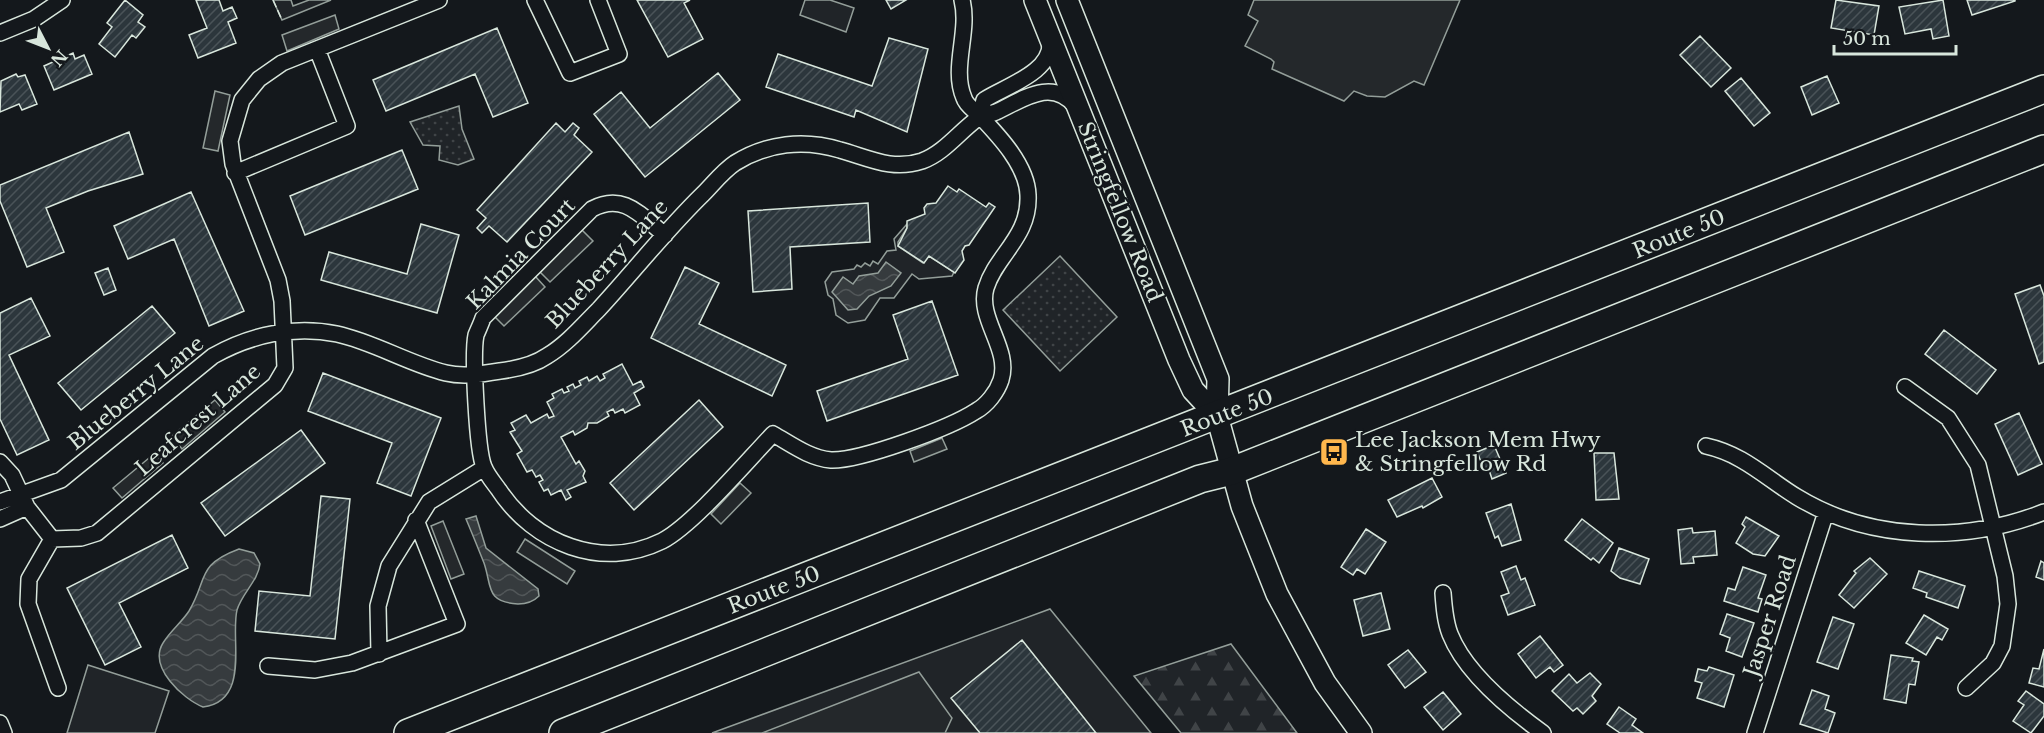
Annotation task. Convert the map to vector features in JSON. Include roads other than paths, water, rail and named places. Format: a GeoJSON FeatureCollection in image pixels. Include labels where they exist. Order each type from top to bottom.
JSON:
{"type":"FeatureCollection","features":[{"type":"Feature","properties":{"kind":"highway","name":"Route 50"},"geometry":{"type":"LineString","coordinates":[[408,733],[1217,417],[2044,89]]}},
{"type":"Feature","properties":{"kind":"highway"},"geometry":{"type":"LineString","coordinates":[[564,733],[1200,479],[1232,471],[2044,149]]}},
{"type":"Feature","properties":{"kind":"main road","name":"Stringfellow Road"},"geometry":{"type":"LineString","coordinates":[[1035,0],[1179,360],[1193,390],[1217,417]]}},
{"type":"Feature","properties":{"kind":"main road","name":"Stringfellow Road"},"geometry":{"type":"LineString","coordinates":[[1067,0],[1218,379],[1217,417],[1242,506],[1282,603],[1325,683],[1361,733]]}},
{"type":"Feature","properties":{"kind":"street"},"geometry":{"type":"LineString","coordinates":[[0,33],[34,19],[62,0]]}},
{"type":"Feature","properties":{"kind":"street","name":"Leafcrest Lane"},"geometry":{"type":"LineString","coordinates":[[52,540],[81,538],[97,533],[275,385],[285,368],[285,333],[279,280],[235,173],[230,141],[242,100],[258,79],[282,63],[439,0]]}},
{"type":"Feature","properties":{"kind":"street"},"geometry":{"type":"LineString","coordinates":[[535,0],[570,73],[619,54],[598,0]]}},
{"type":"Feature","properties":{"kind":"street"},"geometry":{"type":"LineString","coordinates":[[379,654],[378,606],[389,566],[429,501],[484,468],[518,514],[558,544],[591,552],[630,550],[663,541],[690,519],[774,434],[807,454],[830,460],[845,459],[888,447],[975,412],[994,392],[1003,368],[985,308],[985,289],[1024,223],[1028,194],[1026,181],[1017,164],[980,116],[964,100],[960,81],[966,14],[962,0]]}},
{"type":"Feature","properties":{"kind":"street","name":"Blueberry Lane"},"geometry":{"type":"LineString","coordinates":[[0,519],[23,501],[78,468],[213,356],[239,341],[312,331],[338,334],[447,373],[475,375],[517,368],[547,356],[575,333],[734,164],[773,145],[810,144],[838,149],[875,162],[904,166],[926,160],[945,148],[980,116],[984,100],[1043,64],[1050,53],[1048,32]]}},
{"type":"Feature","properties":{"kind":"street"},"geometry":{"type":"LineString","coordinates":[[235,173],[347,126],[317,48]]}},
{"type":"Feature","properties":{"kind":"street","name":"Blueberry Lane"},"geometry":{"type":"LineString","coordinates":[[980,116],[988,116],[1016,100],[1038,92],[1053,92],[1071,101],[1083,119]]}},
{"type":"Feature","properties":{"kind":"street","name":"Kalmia Court"},"geometry":{"type":"LineString","coordinates":[[484,468],[475,375],[476,336],[483,318],[592,209],[614,201],[626,204],[665,235]]}},
{"type":"Feature","properties":{"kind":"street"},"geometry":{"type":"LineString","coordinates":[[1905,387],[1948,418],[1978,465],[2005,576],[2008,604],[2006,628],[1993,663],[1966,688]]}},
{"type":"Feature","properties":{"kind":"street"},"geometry":{"type":"LineString","coordinates":[[1706,446],[1725,450],[1744,459],[1799,498],[1826,512],[1875,528],[1908,533],[1963,532],[1993,527],[2044,512]]}},
{"type":"Feature","properties":{"kind":"street"},"geometry":{"type":"LineString","coordinates":[[0,462],[12,475],[23,501],[52,540],[29,579],[28,604],[58,688]]}},
{"type":"Feature","properties":{"kind":"street","name":"Blueberry Lane"},"geometry":{"type":"LineString","coordinates":[[0,502],[23,501]]}},
{"type":"Feature","properties":{"kind":"street","name":"Jasper Road"},"geometry":{"type":"LineString","coordinates":[[1755,733],[1826,512]]}},
{"type":"Feature","properties":{"kind":"street"},"geometry":{"type":"LineString","coordinates":[[268,666],[315,670],[352,663],[457,624],[416,520]]}},
{"type":"Feature","properties":{"kind":"street"},"geometry":{"type":"LineString","coordinates":[[1443,593],[1450,634],[1459,653],[1499,696],[1543,733]]}},
{"type":"Feature","properties":{"kind":"street"},"geometry":{"type":"LineString","coordinates":[[0,723],[4,733]]}},
{"type":"Feature","properties":{"kind":"water"},"geometry":{"type":"Polygon","coordinates":[[[886,262],[901,273],[891,286],[869,296],[857,309],[848,310],[832,292],[843,277],[853,284],[859,276],[878,273],[886,262]]]}},
{"type":"Feature","properties":{"kind":"water"},"geometry":{"type":"Polygon","coordinates":[[[476,516],[486,548],[538,589],[537,598],[524,604],[518,604],[507,603],[495,596],[466,519],[476,516]]]}},
{"type":"Feature","properties":{"kind":"water"},"geometry":{"type":"Polygon","coordinates":[[[239,549],[254,553],[260,564],[259,570],[237,610],[233,681],[228,693],[218,702],[203,707],[186,697],[170,681],[160,662],[160,652],[163,643],[189,611],[209,567],[225,555],[239,549]]]}},
{"type":"Feature","properties":{"kind":"place","name":"Lee Jackson Mem Hwy & Stringfellow Rd"},"geometry":{"type":"Point","coordinates":[1334,452]}}]}
